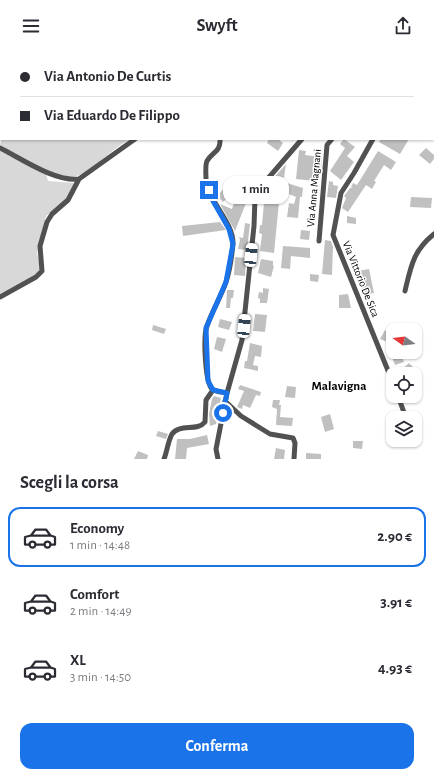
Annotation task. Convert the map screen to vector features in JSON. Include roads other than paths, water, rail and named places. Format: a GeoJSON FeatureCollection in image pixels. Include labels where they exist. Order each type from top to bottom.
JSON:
{"type":"FeatureCollection","features":[{"type":"Feature","properties":{"kind":"street"},"geometry":{"type":"LineString","coordinates":[[0,297],[36,277],[42,271],[40,246],[47,222],[52,214],[68,200],[79,179],[134,140]]}},
{"type":"Feature","properties":{"kind":"street"},"geometry":{"type":"LineString","coordinates":[[220,140],[217,152],[206,163],[206,180],[213,201],[229,229],[233,244],[226,282],[206,328],[207,375],[208,381],[213,390],[227,393]]}},
{"type":"Feature","properties":{"kind":"street"},"geometry":{"type":"LineString","coordinates":[[218,459],[216,449],[225,401],[242,340],[254,226],[255,198],[258,190],[301,140]]}},
{"type":"Feature","properties":{"kind":"street","name":"Via Anna Magnani"},"geometry":{"type":"LineString","coordinates":[[319,241],[328,145],[331,140]]}},
{"type":"Feature","properties":{"kind":"street","name":"Via Vittorio De Sica"},"geometry":{"type":"LineString","coordinates":[[372,140],[354,174],[341,193],[333,235],[386,367]]}},
{"type":"Feature","properties":{"kind":"street"},"geometry":{"type":"LineString","coordinates":[[0,148],[62,178],[79,179]]}},
{"type":"Feature","properties":{"kind":"street"},"geometry":{"type":"LineString","coordinates":[[405,291],[412,261],[423,242],[434,234]]}},
{"type":"Feature","properties":{"kind":"street"},"geometry":{"type":"LineString","coordinates":[[164,459],[172,434],[175,431],[202,425],[206,417],[206,400],[213,390]]}},
{"type":"Feature","properties":{"kind":"street"},"geometry":{"type":"LineString","coordinates":[[225,401],[241,416],[270,434],[293,438],[295,443],[294,459]]}},
{"type":"Feature","properties":{"kind":"district","name":"Malavigna"},"geometry":{"type":"Point","coordinates":[339,386]}}]}
